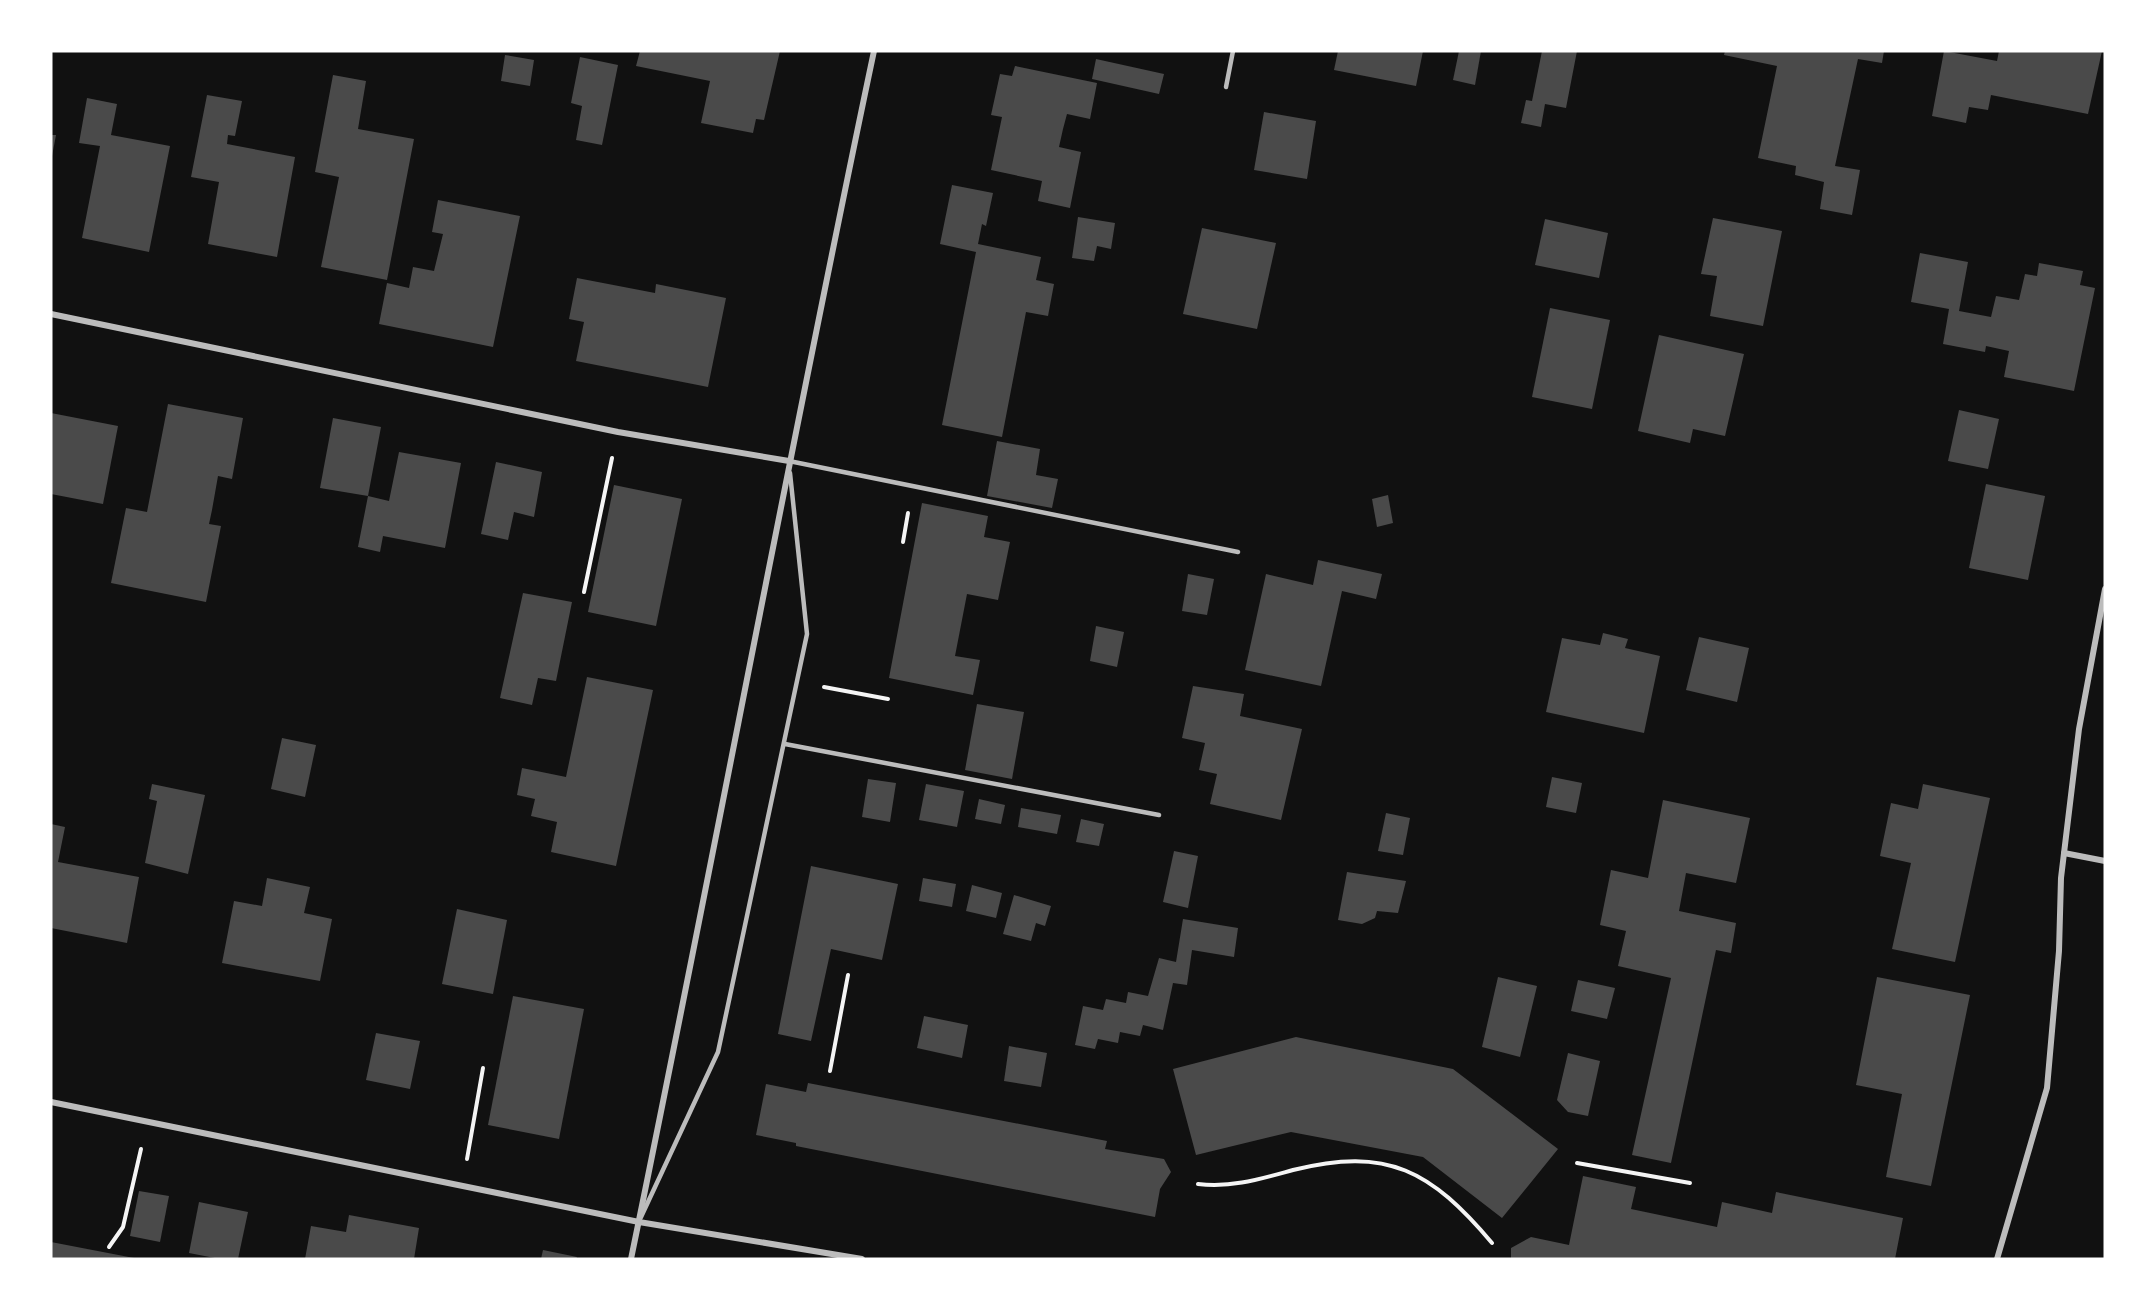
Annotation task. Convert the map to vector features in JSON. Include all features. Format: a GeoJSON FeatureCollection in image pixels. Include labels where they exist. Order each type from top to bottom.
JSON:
{"type":"FeatureCollection","features":[{"type":"Feature","properties":{"kind":"street"},"geometry":{"type":"LineString","coordinates":[[631,1259],[789,461],[874,51]]}},
{"type":"Feature","properties":{"kind":"street"},"geometry":{"type":"LineString","coordinates":[[51,314],[618,432],[789,461]]}},
{"type":"Feature","properties":{"kind":"street"},"geometry":{"type":"LineString","coordinates":[[1996,1259],[2047,1088],[2064,853],[2079,729],[2105,589]]}},
{"type":"Feature","properties":{"kind":"street"},"geometry":{"type":"LineString","coordinates":[[2064,853],[2105,861]]}},
{"type":"Feature","properties":{"kind":"street"},"geometry":{"type":"LineString","coordinates":[[51,1102],[639,1222],[862,1259]]}},
{"type":"Feature","properties":{"kind":"lane"},"geometry":{"type":"LineString","coordinates":[[1226,87],[1233,51]]}},
{"type":"Feature","properties":{"kind":"lane"},"geometry":{"type":"LineString","coordinates":[[639,1222],[718,1052],[807,634],[789,461],[1238,552]]}},
{"type":"Feature","properties":{"kind":"lane"},"geometry":{"type":"LineString","coordinates":[[784,744],[1159,815]]}},
{"type":"Feature","properties":{"kind":"path"},"geometry":{"type":"LineString","coordinates":[[584,592],[618,432]]}},
{"type":"Feature","properties":{"kind":"path"},"geometry":{"type":"LineString","coordinates":[[797,682],[888,699]]}},
{"type":"Feature","properties":{"kind":"path"},"geometry":{"type":"LineString","coordinates":[[830,1071],[848,975]]}},
{"type":"Feature","properties":{"kind":"path"},"geometry":{"type":"LineString","coordinates":[[462,1186],[483,1068]]}},
{"type":"Feature","properties":{"kind":"path"},"geometry":{"type":"LineString","coordinates":[[110,1247],[123,1227],[148,1122]]}},
{"type":"Feature","properties":{"kind":"path"},"geometry":{"type":"LineString","coordinates":[[1198,1184],[1221,1187],[1241,1185],[1333,1162],[1363,1161],[1396,1165],[1425,1180],[1445,1195],[1469,1217],[1492,1244]]}},
{"type":"Feature","properties":{"kind":"path"},"geometry":{"type":"LineString","coordinates":[[1577,1163],[1690,1183]]}},
{"type":"Feature","properties":{"kind":"building"},"geometry":{"type":"Polygon","coordinates":[[[640,51],[780,51],[764,120],[756,119],[753,133],[701,123],[710,81],[636,66],[640,51]]]}},
{"type":"Feature","properties":{"kind":"building"},"geometry":{"type":"Polygon","coordinates":[[[1338,51],[1423,51],[1416,86],[1334,70],[1338,51]]]}},
{"type":"Feature","properties":{"kind":"building"},"geometry":{"type":"Polygon","coordinates":[[[1459,51],[1481,51],[1475,85],[1453,80],[1459,51]]]}},
{"type":"Feature","properties":{"kind":"building"},"geometry":{"type":"Polygon","coordinates":[[[1542,51],[1577,51],[1566,108],[1545,104],[1541,127],[1521,123],[1526,100],[1532,101],[1542,51]]]}},
{"type":"Feature","properties":{"kind":"building"},"geometry":{"type":"Polygon","coordinates":[[[1725,51],[1884,51],[1882,63],[1858,59],[1835,166],[1860,170],[1852,215],[1820,209],[1824,182],[1795,175],[1796,166],[1758,158],[1777,66],[1724,55],[1725,51]]]}},
{"type":"Feature","properties":{"kind":"building"},"geometry":{"type":"Polygon","coordinates":[[[1944,51],[1997,61],[1999,51],[2102,51],[2088,114],[1991,95],[1988,110],[1969,107],[1966,123],[1932,116],[1944,51]]]}},
{"type":"Feature","properties":{"kind":"building"},"geometry":{"type":"Polygon","coordinates":[[[505,55],[534,60],[530,86],[501,81],[505,55]]]}},
{"type":"Feature","properties":{"kind":"building"},"geometry":{"type":"Polygon","coordinates":[[[580,57],[618,65],[602,145],[576,140],[582,106],[571,103],[580,57]]]}},
{"type":"Feature","properties":{"kind":"building"},"geometry":{"type":"Polygon","coordinates":[[[1096,59],[1164,74],[1159,94],[1092,79],[1096,59]]]}},
{"type":"Feature","properties":{"kind":"building"},"geometry":{"type":"Polygon","coordinates":[[[1015,66],[1097,83],[1090,119],[1067,114],[1059,147],[1081,152],[1070,208],[1038,201],[1042,181],[991,170],[1002,117],[991,115],[1000,74],[1012,76],[1015,66]]]}},
{"type":"Feature","properties":{"kind":"building"},"geometry":{"type":"Polygon","coordinates":[[[333,75],[366,81],[358,129],[414,139],[387,280],[321,267],[339,177],[315,172],[333,75]]]}},
{"type":"Feature","properties":{"kind":"building"},"geometry":{"type":"Polygon","coordinates":[[[207,95],[242,101],[235,136],[228,135],[227,144],[295,157],[277,257],[208,244],[219,182],[191,177],[207,95]]]}},
{"type":"Feature","properties":{"kind":"building"},"geometry":{"type":"Polygon","coordinates":[[[87,98],[117,104],[111,135],[170,146],[149,252],[82,238],[100,146],[79,143],[87,98]]]}},
{"type":"Feature","properties":{"kind":"building"},"geometry":{"type":"Polygon","coordinates":[[[1264,112],[1316,121],[1307,179],[1254,170],[1264,112]]]}},
{"type":"Feature","properties":{"kind":"building"},"geometry":{"type":"Polygon","coordinates":[[[51,135],[56,135],[52,156],[51,156],[51,135]]]}},
{"type":"Feature","properties":{"kind":"building"},"geometry":{"type":"Polygon","coordinates":[[[952,185],[993,193],[986,226],[982,224],[978,244],[1041,257],[1036,280],[1054,284],[1048,316],[1026,312],[1002,437],[942,425],[976,252],[940,244],[952,185]]]}},
{"type":"Feature","properties":{"kind":"building"},"geometry":{"type":"Polygon","coordinates":[[[438,200],[520,216],[493,347],[379,324],[387,283],[409,288],[413,267],[434,271],[443,234],[432,232],[438,200]]]}},
{"type":"Feature","properties":{"kind":"building"},"geometry":{"type":"Polygon","coordinates":[[[1078,217],[1115,223],[1111,249],[1097,246],[1094,261],[1072,258],[1078,217]]]}},
{"type":"Feature","properties":{"kind":"building"},"geometry":{"type":"Polygon","coordinates":[[[1713,218],[1782,231],[1763,326],[1710,316],[1717,276],[1701,274],[1713,218]]]}},
{"type":"Feature","properties":{"kind":"building"},"geometry":{"type":"Polygon","coordinates":[[[1545,219],[1608,233],[1599,278],[1535,265],[1545,219]]]}},
{"type":"Feature","properties":{"kind":"building"},"geometry":{"type":"Polygon","coordinates":[[[1202,228],[1276,243],[1257,329],[1183,314],[1202,228]]]}},
{"type":"Feature","properties":{"kind":"building"},"geometry":{"type":"Polygon","coordinates":[[[1920,253],[1968,262],[1959,311],[1991,317],[1996,296],[2019,300],[2025,274],[2037,276],[2039,263],[2083,271],[2080,285],[2095,288],[2074,391],[2004,377],[2009,351],[1986,346],[1985,352],[1943,344],[1949,309],[1911,302],[1920,253]]]}},
{"type":"Feature","properties":{"kind":"building"},"geometry":{"type":"Polygon","coordinates":[[[577,278],[655,293],[656,284],[726,298],[708,387],[576,361],[584,322],[569,319],[577,278]]]}},
{"type":"Feature","properties":{"kind":"building"},"geometry":{"type":"Polygon","coordinates":[[[1550,308],[1610,320],[1592,409],[1532,397],[1550,308]]]}},
{"type":"Feature","properties":{"kind":"building"},"geometry":{"type":"Polygon","coordinates":[[[1659,335],[1744,354],[1725,436],[1693,429],[1690,443],[1638,431],[1659,335]]]}},
{"type":"Feature","properties":{"kind":"building"},"geometry":{"type":"Polygon","coordinates":[[[168,404],[243,418],[232,479],[218,476],[209,524],[221,526],[206,602],[111,583],[126,508],[147,512],[168,404]]]}},
{"type":"Feature","properties":{"kind":"building"},"geometry":{"type":"Polygon","coordinates":[[[1959,410],[1999,419],[1988,469],[1948,461],[1959,410]]]}},
{"type":"Feature","properties":{"kind":"building"},"geometry":{"type":"Polygon","coordinates":[[[51,413],[118,426],[103,504],[51,494],[51,413]]]}},
{"type":"Feature","properties":{"kind":"building"},"geometry":{"type":"Polygon","coordinates":[[[333,418],[381,427],[368,496],[320,488],[333,418]]]}},
{"type":"Feature","properties":{"kind":"building"},"geometry":{"type":"Polygon","coordinates":[[[997,441],[1040,449],[1036,475],[1058,479],[1052,508],[987,496],[997,441]]]}},
{"type":"Feature","properties":{"kind":"building"},"geometry":{"type":"Polygon","coordinates":[[[399,452],[461,463],[445,548],[383,536],[380,552],[358,547],[368,496],[389,501],[399,452]]]}},
{"type":"Feature","properties":{"kind":"building"},"geometry":{"type":"Polygon","coordinates":[[[496,462],[542,472],[534,517],[514,512],[508,540],[481,534],[496,462]]]}},
{"type":"Feature","properties":{"kind":"building"},"geometry":{"type":"Polygon","coordinates":[[[1986,484],[2045,496],[2028,580],[1969,568],[1986,484]]]}},
{"type":"Feature","properties":{"kind":"building"},"geometry":{"type":"Polygon","coordinates":[[[614,485],[682,499],[656,626],[588,612],[614,485]]]}},
{"type":"Feature","properties":{"kind":"building"},"geometry":{"type":"Polygon","coordinates":[[[1388,495],[1393,523],[1377,527],[1372,499],[1388,495]]]}},
{"type":"Feature","properties":{"kind":"building"},"geometry":{"type":"Polygon","coordinates":[[[922,503],[988,516],[984,537],[1010,542],[998,600],[967,594],[955,656],[980,660],[973,695],[889,678],[922,503]]]}},
{"type":"Feature","properties":{"kind":"building"},"geometry":{"type":"Polygon","coordinates":[[[1318,560],[1382,574],[1376,599],[1342,591],[1321,686],[1245,670],[1266,574],[1313,585],[1318,560]]]}},
{"type":"Feature","properties":{"kind":"building"},"geometry":{"type":"Polygon","coordinates":[[[1188,574],[1214,579],[1207,615],[1182,611],[1188,574]]]}},
{"type":"Feature","properties":{"kind":"building"},"geometry":{"type":"Polygon","coordinates":[[[523,593],[572,602],[556,681],[538,678],[532,705],[500,698],[523,593]]]}},
{"type":"Feature","properties":{"kind":"building"},"geometry":{"type":"Polygon","coordinates":[[[1096,626],[1124,632],[1117,667],[1090,661],[1096,626]]]}},
{"type":"Feature","properties":{"kind":"building"},"geometry":{"type":"Polygon","coordinates":[[[1603,633],[1628,639],[1625,648],[1660,656],[1644,733],[1546,712],[1562,638],[1600,645],[1603,633]]]}},
{"type":"Feature","properties":{"kind":"building"},"geometry":{"type":"Polygon","coordinates":[[[1699,637],[1749,648],[1737,702],[1686,690],[1699,637]]]}},
{"type":"Feature","properties":{"kind":"building"},"geometry":{"type":"Polygon","coordinates":[[[587,677],[653,690],[616,866],[551,852],[557,822],[531,816],[535,799],[517,795],[522,768],[566,777],[587,677]]]}},
{"type":"Feature","properties":{"kind":"building"},"geometry":{"type":"Polygon","coordinates":[[[1193,686],[1244,694],[1240,716],[1302,729],[1281,820],[1210,804],[1217,774],[1199,770],[1205,743],[1182,738],[1193,686]]]}},
{"type":"Feature","properties":{"kind":"building"},"geometry":{"type":"Polygon","coordinates":[[[977,704],[1024,712],[1012,779],[965,770],[977,704]]]}},
{"type":"Feature","properties":{"kind":"building"},"geometry":{"type":"Polygon","coordinates":[[[282,738],[316,745],[305,797],[271,789],[282,738]]]}},
{"type":"Feature","properties":{"kind":"building"},"geometry":{"type":"Polygon","coordinates":[[[1552,777],[1582,783],[1576,813],[1546,807],[1552,777]]]}},
{"type":"Feature","properties":{"kind":"building"},"geometry":{"type":"Polygon","coordinates":[[[868,779],[896,783],[890,822],[862,817],[868,779]]]}},
{"type":"Feature","properties":{"kind":"building"},"geometry":{"type":"Polygon","coordinates":[[[152,784],[205,795],[188,874],[145,863],[157,801],[149,799],[152,784]]]}},
{"type":"Feature","properties":{"kind":"building"},"geometry":{"type":"Polygon","coordinates":[[[926,784],[964,791],[957,827],[919,820],[926,784]]]}},
{"type":"Feature","properties":{"kind":"building"},"geometry":{"type":"Polygon","coordinates":[[[1923,784],[1990,798],[1955,962],[1892,949],[1911,863],[1880,856],[1891,803],[1918,809],[1923,784]]]}},
{"type":"Feature","properties":{"kind":"building"},"geometry":{"type":"Polygon","coordinates":[[[979,799],[1005,805],[1001,824],[975,819],[979,799]]]}},
{"type":"Feature","properties":{"kind":"building"},"geometry":{"type":"Polygon","coordinates":[[[1663,800],[1750,818],[1736,883],[1686,873],[1679,911],[1736,923],[1731,953],[1716,950],[1671,1163],[1632,1155],[1671,978],[1618,966],[1626,931],[1600,925],[1611,870],[1648,878],[1663,800]]]}},
{"type":"Feature","properties":{"kind":"building"},"geometry":{"type":"Polygon","coordinates":[[[1021,808],[1061,815],[1057,834],[1018,827],[1021,808]]]}},
{"type":"Feature","properties":{"kind":"building"},"geometry":{"type":"Polygon","coordinates":[[[1386,813],[1410,818],[1403,855],[1378,851],[1386,813]]]}},
{"type":"Feature","properties":{"kind":"building"},"geometry":{"type":"Polygon","coordinates":[[[1081,819],[1104,824],[1099,846],[1076,842],[1081,819]]]}},
{"type":"Feature","properties":{"kind":"building"},"geometry":{"type":"Polygon","coordinates":[[[51,824],[65,827],[58,862],[139,877],[127,943],[51,928],[51,824]]]}},
{"type":"Feature","properties":{"kind":"building"},"geometry":{"type":"Polygon","coordinates":[[[1174,851],[1198,856],[1188,908],[1163,902],[1174,851]]]}},
{"type":"Feature","properties":{"kind":"building"},"geometry":{"type":"Polygon","coordinates":[[[811,866],[898,884],[882,960],[831,949],[811,1041],[778,1034],[811,866]]]}},
{"type":"Feature","properties":{"kind":"building"},"geometry":{"type":"Polygon","coordinates":[[[1347,872],[1406,881],[1398,913],[1377,911],[1375,918],[1362,924],[1338,920],[1347,872]]]}},
{"type":"Feature","properties":{"kind":"building"},"geometry":{"type":"Polygon","coordinates":[[[267,878],[310,887],[304,913],[332,919],[320,981],[222,963],[234,901],[262,906],[267,878]]]}},
{"type":"Feature","properties":{"kind":"building"},"geometry":{"type":"Polygon","coordinates":[[[923,878],[956,884],[952,907],[919,901],[923,878]]]}},
{"type":"Feature","properties":{"kind":"building"},"geometry":{"type":"Polygon","coordinates":[[[972,885],[1002,893],[996,918],[966,911],[972,885]]]}},
{"type":"Feature","properties":{"kind":"building"},"geometry":{"type":"Polygon","coordinates":[[[1014,895],[1051,906],[1045,926],[1036,923],[1031,941],[1003,934],[1014,895]]]}},
{"type":"Feature","properties":{"kind":"building"},"geometry":{"type":"Polygon","coordinates":[[[457,909],[507,920],[493,994],[442,984],[457,909]]]}},
{"type":"Feature","properties":{"kind":"building"},"geometry":{"type":"Polygon","coordinates":[[[1183,919],[1238,928],[1234,957],[1192,950],[1187,985],[1173,983],[1163,1030],[1143,1025],[1140,1036],[1120,1032],[1118,1043],[1098,1039],[1095,1049],[1075,1045],[1083,1006],[1103,1010],[1106,999],[1126,1003],[1128,992],[1148,996],[1159,958],[1176,962],[1183,919]]]}},
{"type":"Feature","properties":{"kind":"building"},"geometry":{"type":"Polygon","coordinates":[[[1498,977],[1537,986],[1520,1057],[1482,1047],[1498,977]]]}},
{"type":"Feature","properties":{"kind":"building"},"geometry":{"type":"Polygon","coordinates":[[[1877,977],[1970,995],[1931,1186],[1886,1177],[1902,1094],[1856,1085],[1877,977]]]}},
{"type":"Feature","properties":{"kind":"building"},"geometry":{"type":"Polygon","coordinates":[[[1578,980],[1615,988],[1607,1019],[1571,1011],[1578,980]]]}},
{"type":"Feature","properties":{"kind":"building"},"geometry":{"type":"Polygon","coordinates":[[[513,996],[584,1009],[559,1139],[488,1125],[513,996]]]}},
{"type":"Feature","properties":{"kind":"building"},"geometry":{"type":"Polygon","coordinates":[[[924,1016],[968,1025],[962,1058],[917,1048],[924,1016]]]}},
{"type":"Feature","properties":{"kind":"building"},"geometry":{"type":"Polygon","coordinates":[[[376,1033],[420,1041],[410,1089],[366,1080],[376,1033]]]}},
{"type":"Feature","properties":{"kind":"building"},"geometry":{"type":"Polygon","coordinates":[[[1296,1037],[1453,1069],[1558,1149],[1502,1218],[1423,1157],[1291,1132],[1196,1155],[1173,1069],[1296,1037]]]}},
{"type":"Feature","properties":{"kind":"building"},"geometry":{"type":"Polygon","coordinates":[[[1009,1046],[1047,1053],[1041,1087],[1004,1081],[1009,1046]]]}},
{"type":"Feature","properties":{"kind":"building"},"geometry":{"type":"Polygon","coordinates":[[[1568,1053],[1600,1061],[1588,1116],[1568,1112],[1557,1100],[1568,1053]]]}},
{"type":"Feature","properties":{"kind":"building"},"geometry":{"type":"Polygon","coordinates":[[[808,1083],[1107,1141],[1105,1149],[1164,1159],[1171,1172],[1160,1189],[1155,1217],[796,1146],[796,1143],[756,1135],[766,1084],[806,1092],[808,1083]]]}},
{"type":"Feature","properties":{"kind":"building"},"geometry":{"type":"Polygon","coordinates":[[[1583,1176],[1636,1187],[1631,1209],[1717,1227],[1722,1202],[1772,1213],[1776,1192],[1903,1218],[1895,1259],[1511,1259],[1511,1248],[1531,1237],[1569,1245],[1583,1176]]]}},
{"type":"Feature","properties":{"kind":"building"},"geometry":{"type":"Polygon","coordinates":[[[139,1191],[169,1196],[160,1242],[130,1236],[139,1191]]]}},
{"type":"Feature","properties":{"kind":"building"},"geometry":{"type":"Polygon","coordinates":[[[199,1202],[248,1212],[238,1259],[220,1259],[189,1253],[199,1202]]]}},
{"type":"Feature","properties":{"kind":"building"},"geometry":{"type":"Polygon","coordinates":[[[349,1215],[419,1228],[414,1259],[305,1259],[311,1226],[346,1232],[349,1215]]]}},
{"type":"Feature","properties":{"kind":"building"},"geometry":{"type":"Polygon","coordinates":[[[51,1242],[134,1258],[134,1259],[51,1259],[51,1242]]]}},
{"type":"Feature","properties":{"kind":"building"},"geometry":{"type":"Polygon","coordinates":[[[543,1250],[577,1257],[576,1259],[541,1259],[543,1250]]]}}]}
